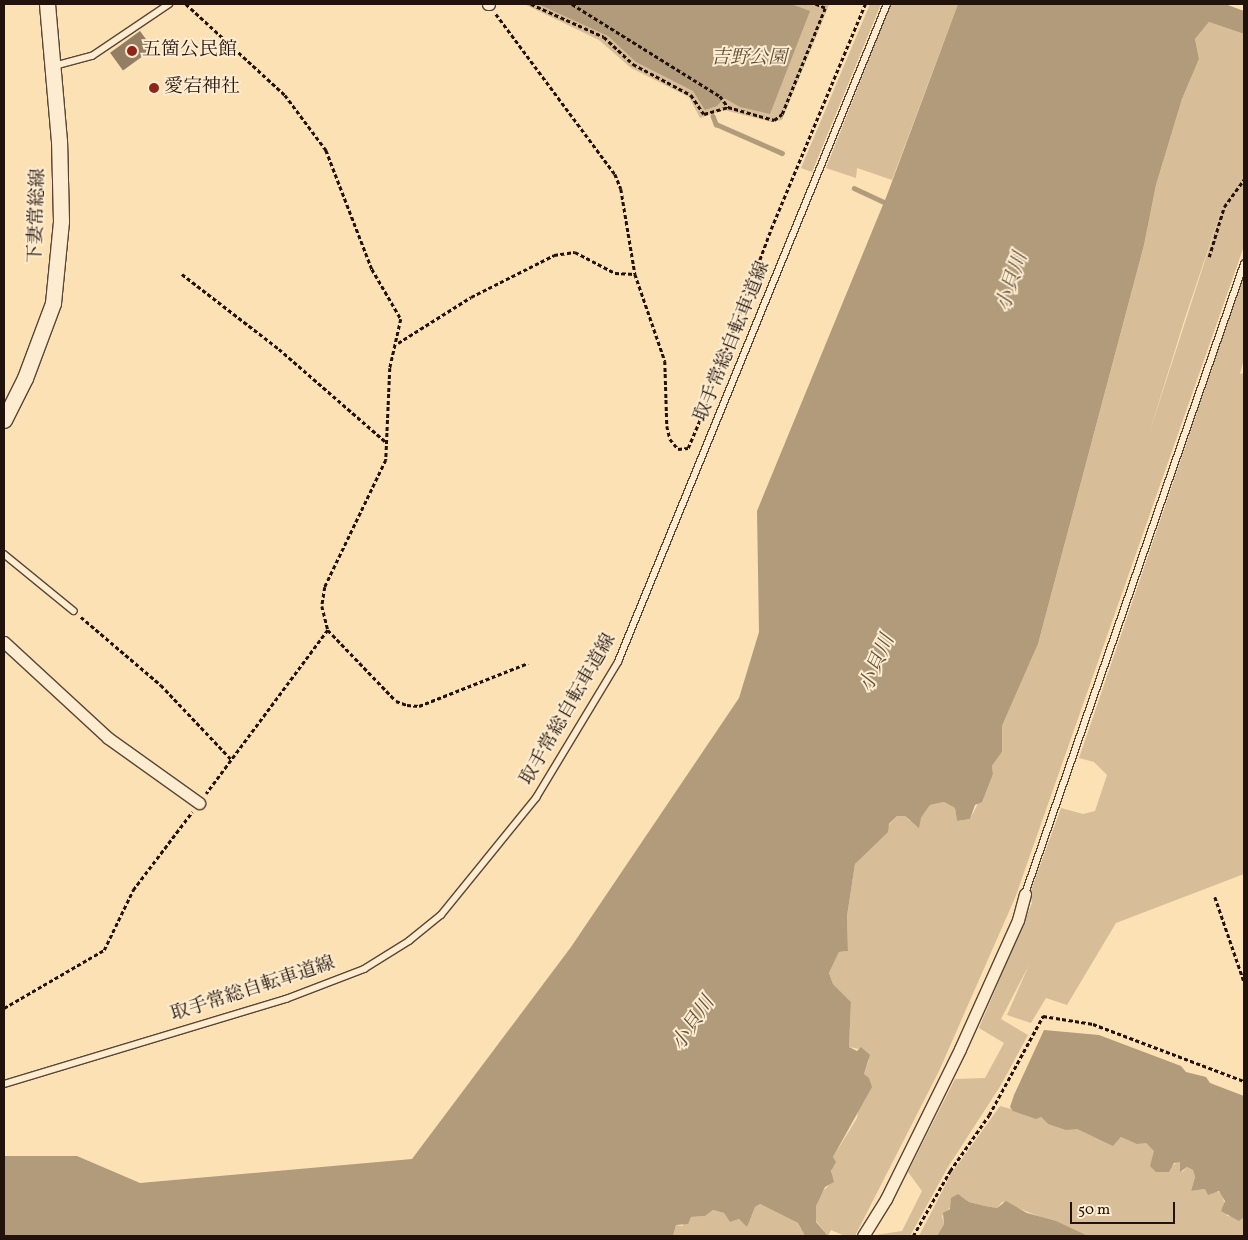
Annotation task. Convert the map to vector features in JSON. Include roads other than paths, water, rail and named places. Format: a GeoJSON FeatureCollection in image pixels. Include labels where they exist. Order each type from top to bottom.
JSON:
{"type":"FeatureCollection","features":[{"type":"Feature","properties":{"kind":"main road","name":"下妻常総線"},"geometry":{"type":"LineString","coordinates":[[4,420],[25,378],[53,303],[61,221],[59,141],[47,4]]}},
{"type":"Feature","properties":{"kind":"street"},"geometry":{"type":"LineString","coordinates":[[4,642],[108,738],[199,803]]}},
{"type":"Feature","properties":{"kind":"street"},"geometry":{"type":"LineString","coordinates":[[863,1236],[886,1199],[960,1048],[1018,920],[1025,894]]}},
{"type":"Feature","properties":{"kind":"lane"},"geometry":{"type":"LineString","coordinates":[[52,66],[92,56],[169,4]]}},
{"type":"Feature","properties":{"kind":"lane","name":"取手常総自転車道線"},"geometry":{"type":"LineString","coordinates":[[4,1084],[286,1000],[364,969],[409,941],[441,915],[536,798],[618,662],[887,4]]}},
{"type":"Feature","properties":{"kind":"lane"},"geometry":{"type":"LineString","coordinates":[[1025,894],[1244,264]]}},
{"type":"Feature","properties":{"kind":"lane"},"geometry":{"type":"LineString","coordinates":[[4,554],[74,611]]}},
{"type":"Feature","properties":{"kind":"water","name":"吉野公園"},"geometry":{"type":"Polygon","coordinates":[[[538,4],[791,4],[810,11],[770,114],[740,107],[724,98],[717,106],[705,110],[693,91],[636,62],[608,36],[538,4]]]}},
{"type":"Feature","properties":{"kind":"water","name":"小貝川"},"geometry":{"type":"Polygon","coordinates":[[[958,4],[1225,4],[1244,11],[1244,34],[1209,22],[1195,39],[1199,59],[1182,99],[1156,185],[1144,245],[1038,644],[1002,726],[1002,752],[992,766],[993,774],[982,802],[975,805],[970,819],[957,821],[955,808],[944,802],[930,805],[921,818],[919,828],[905,816],[897,816],[889,824],[888,832],[855,864],[847,916],[848,951],[839,952],[829,973],[833,984],[851,1002],[849,1047],[857,1051],[861,1047],[870,1055],[864,1074],[869,1078],[872,1087],[833,1157],[836,1162],[831,1171],[834,1182],[825,1187],[816,1206],[816,1222],[828,1236],[805,1236],[798,1223],[760,1204],[755,1207],[747,1227],[739,1219],[730,1222],[724,1213],[713,1210],[705,1216],[691,1217],[688,1224],[676,1225],[673,1236],[4,1236],[4,1156],[77,1156],[140,1183],[412,1159],[571,947],[739,698],[759,632],[757,511],[887,195],[958,4]]]}},
{"type":"Feature","properties":{"kind":"water"},"geometry":{"type":"Polygon","coordinates":[[[1044,1030],[1099,1035],[1181,1066],[1186,1072],[1206,1077],[1210,1083],[1244,1096],[1244,1217],[1239,1221],[1221,1211],[1225,1201],[1219,1191],[1208,1195],[1205,1189],[1191,1191],[1195,1177],[1193,1170],[1187,1167],[1180,1172],[1180,1162],[1174,1163],[1169,1172],[1156,1172],[1150,1166],[1154,1151],[1146,1143],[1137,1144],[1121,1137],[1113,1146],[1077,1129],[1066,1130],[1048,1124],[1041,1117],[1036,1119],[1013,1111],[1010,1107],[1014,1095],[1044,1030]]]}},
{"type":"Feature","properties":{"kind":"water"},"geometry":{"type":"Polygon","coordinates":[[[958,1194],[969,1202],[997,1208],[1006,1201],[1027,1213],[1056,1221],[1088,1236],[937,1236],[944,1224],[943,1213],[950,1209],[951,1198],[958,1194]]]}},
{"type":"Feature","properties":{"kind":"waterway"},"geometry":{"type":"LineString","coordinates":[[713,116],[716,124],[782,153]]}},
{"type":"Feature","properties":{"kind":"waterway"},"geometry":{"type":"LineString","coordinates":[[854,188],[889,204]]}},
{"type":"Feature","properties":{"kind":"place","name":"五箇公民館"},"geometry":{"type":"Point","coordinates":[132,51]}},
{"type":"Feature","properties":{"kind":"place","name":"愛宕神社"},"geometry":{"type":"Point","coordinates":[154,88]}}]}
